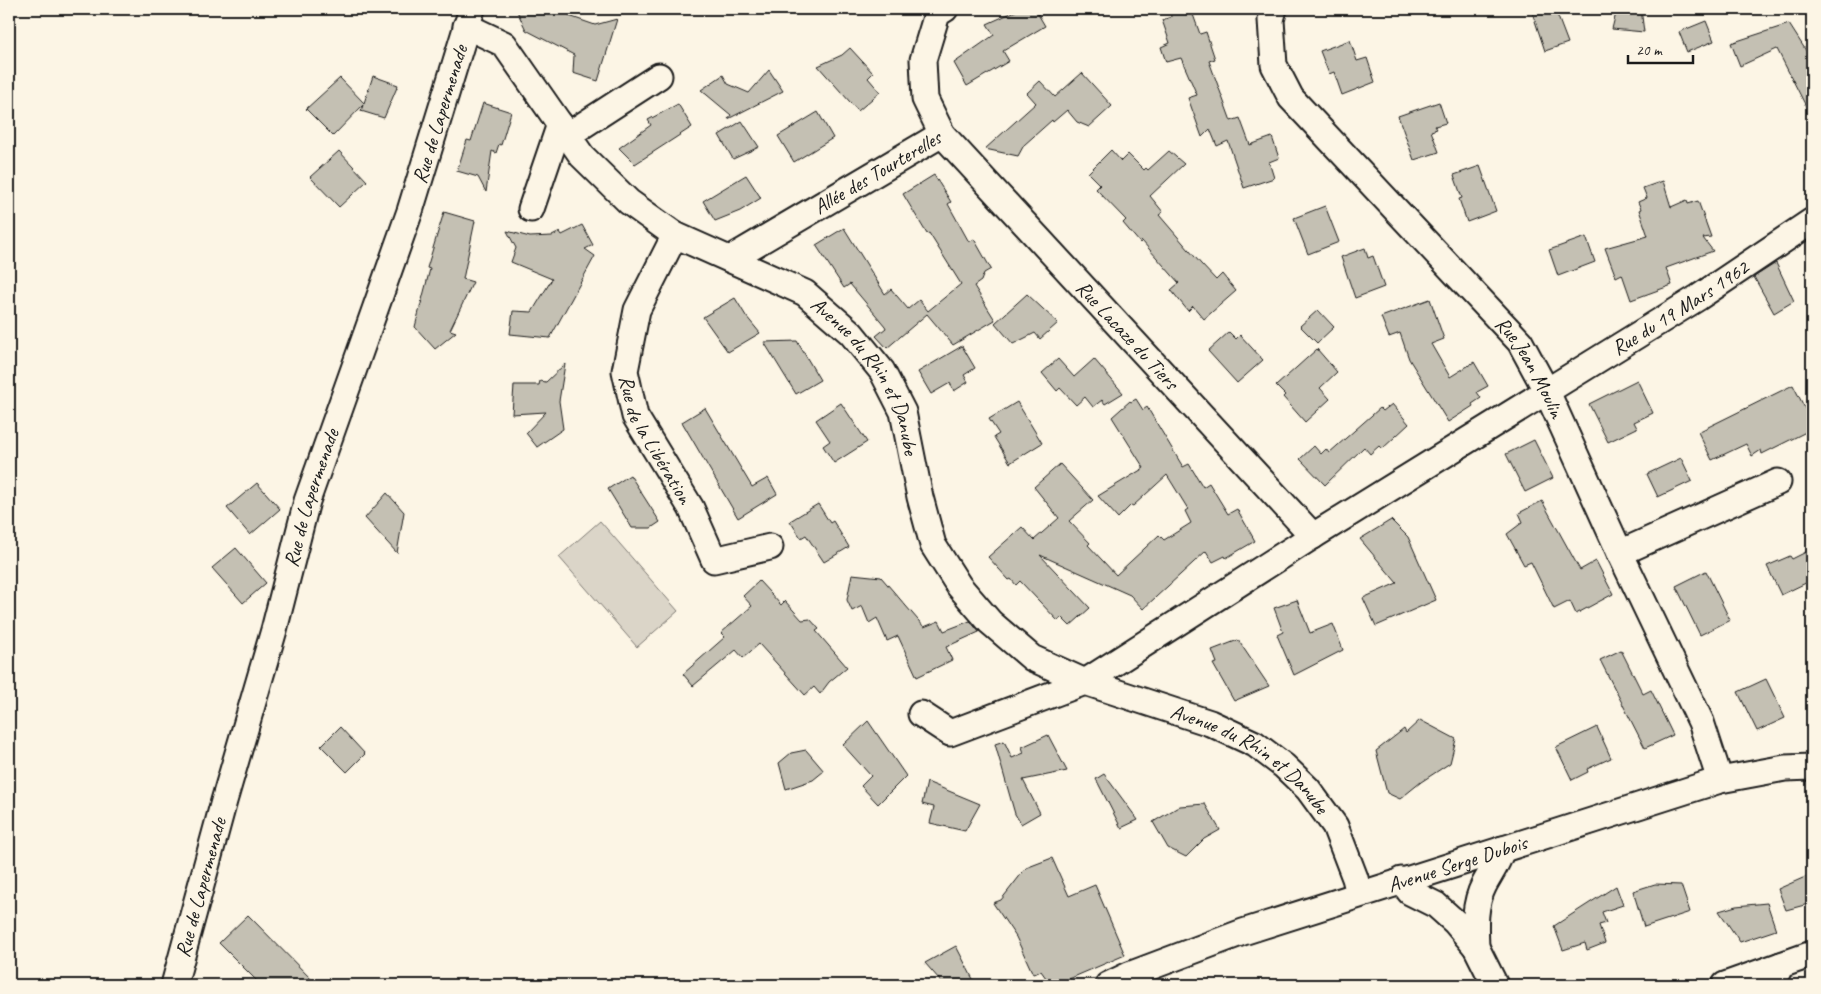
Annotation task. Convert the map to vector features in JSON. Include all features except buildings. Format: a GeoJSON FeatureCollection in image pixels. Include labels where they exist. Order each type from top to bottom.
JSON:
{"type":"FeatureCollection","features":[{"type":"Feature","properties":{"kind":"street","name":"Rue Jean Moulin"},"geometry":{"type":"LineString","coordinates":[[1274,9],[1271,20],[1274,65],[1292,98],[1520,342],[1547,392],[1620,553],[1701,722],[1720,780]]}},
{"type":"Feature","properties":{"kind":"street","name":"Allée des Tourterelles"},"geometry":{"type":"LineString","coordinates":[[730,259],[942,134],[925,99],[922,60],[939,11]]}},
{"type":"Feature","properties":{"kind":"street","name":"Avenue du Rhin et Danube"},"geometry":{"type":"LineString","coordinates":[[467,15],[504,44],[582,156],[628,202],[675,235],[805,293],[851,333],[882,371],[903,412],[920,497],[934,545],[960,586],[990,622],[1032,658],[1085,682],[1210,723],[1255,744],[1284,766],[1308,790],[1335,826],[1355,878],[1359,894]]}},
{"type":"Feature","properties":{"kind":"street","name":"Rue de Lapermenade"},"geometry":{"type":"LineString","coordinates":[[174,985],[224,801],[274,630],[307,501],[410,211],[467,15]]}},
{"type":"Feature","properties":{"kind":"street"},"geometry":{"type":"LineString","coordinates":[[531,209],[564,130],[659,76]]}},
{"type":"Feature","properties":{"kind":"street","name":"Rue Lacaze du Tiers"},"geometry":{"type":"LineString","coordinates":[[942,134],[1313,536]]}},
{"type":"Feature","properties":{"kind":"street","name":"Rue du 19 Mars 1962"},"geometry":{"type":"LineString","coordinates":[[1547,392],[1699,298],[1812,222]]}},
{"type":"Feature","properties":{"kind":"street","name":"Rue de la Libération"},"geometry":{"type":"LineString","coordinates":[[675,235],[637,310],[625,371],[635,416],[691,508],[714,560],[770,547]]}},
{"type":"Feature","properties":{"kind":"street"},"geometry":{"type":"LineString","coordinates":[[921,714],[950,733],[1085,682],[1313,536],[1547,392]]}},
{"type":"Feature","properties":{"kind":"street"},"geometry":{"type":"LineString","coordinates":[[1620,553],[1778,482]]}},
{"type":"Feature","properties":{"kind":"street","name":"Avenue Serge Dubois"},"geometry":{"type":"LineString","coordinates":[[1108,985],[1129,975],[1243,932],[1720,780],[1784,768],[1812,767]]}},
{"type":"Feature","properties":{"kind":"street"},"geometry":{"type":"LineString","coordinates":[[1476,947],[1475,924],[1477,906],[1484,886],[1498,863],[1502,849]]}},
{"type":"Feature","properties":{"kind":"street"},"geometry":{"type":"LineString","coordinates":[[1402,880],[1410,892],[1436,905],[1455,922],[1476,947],[1495,985]]}},
{"type":"Feature","properties":{"kind":"street"},"geometry":{"type":"LineString","coordinates":[[1725,985],[1776,975],[1812,954]]}},
{"type":"Feature","properties":{"kind":"shaded area"},"geometry":{"type":"Polygon","coordinates":[[[600,521],[678,611],[637,647],[559,557],[600,521]]]}}]}
